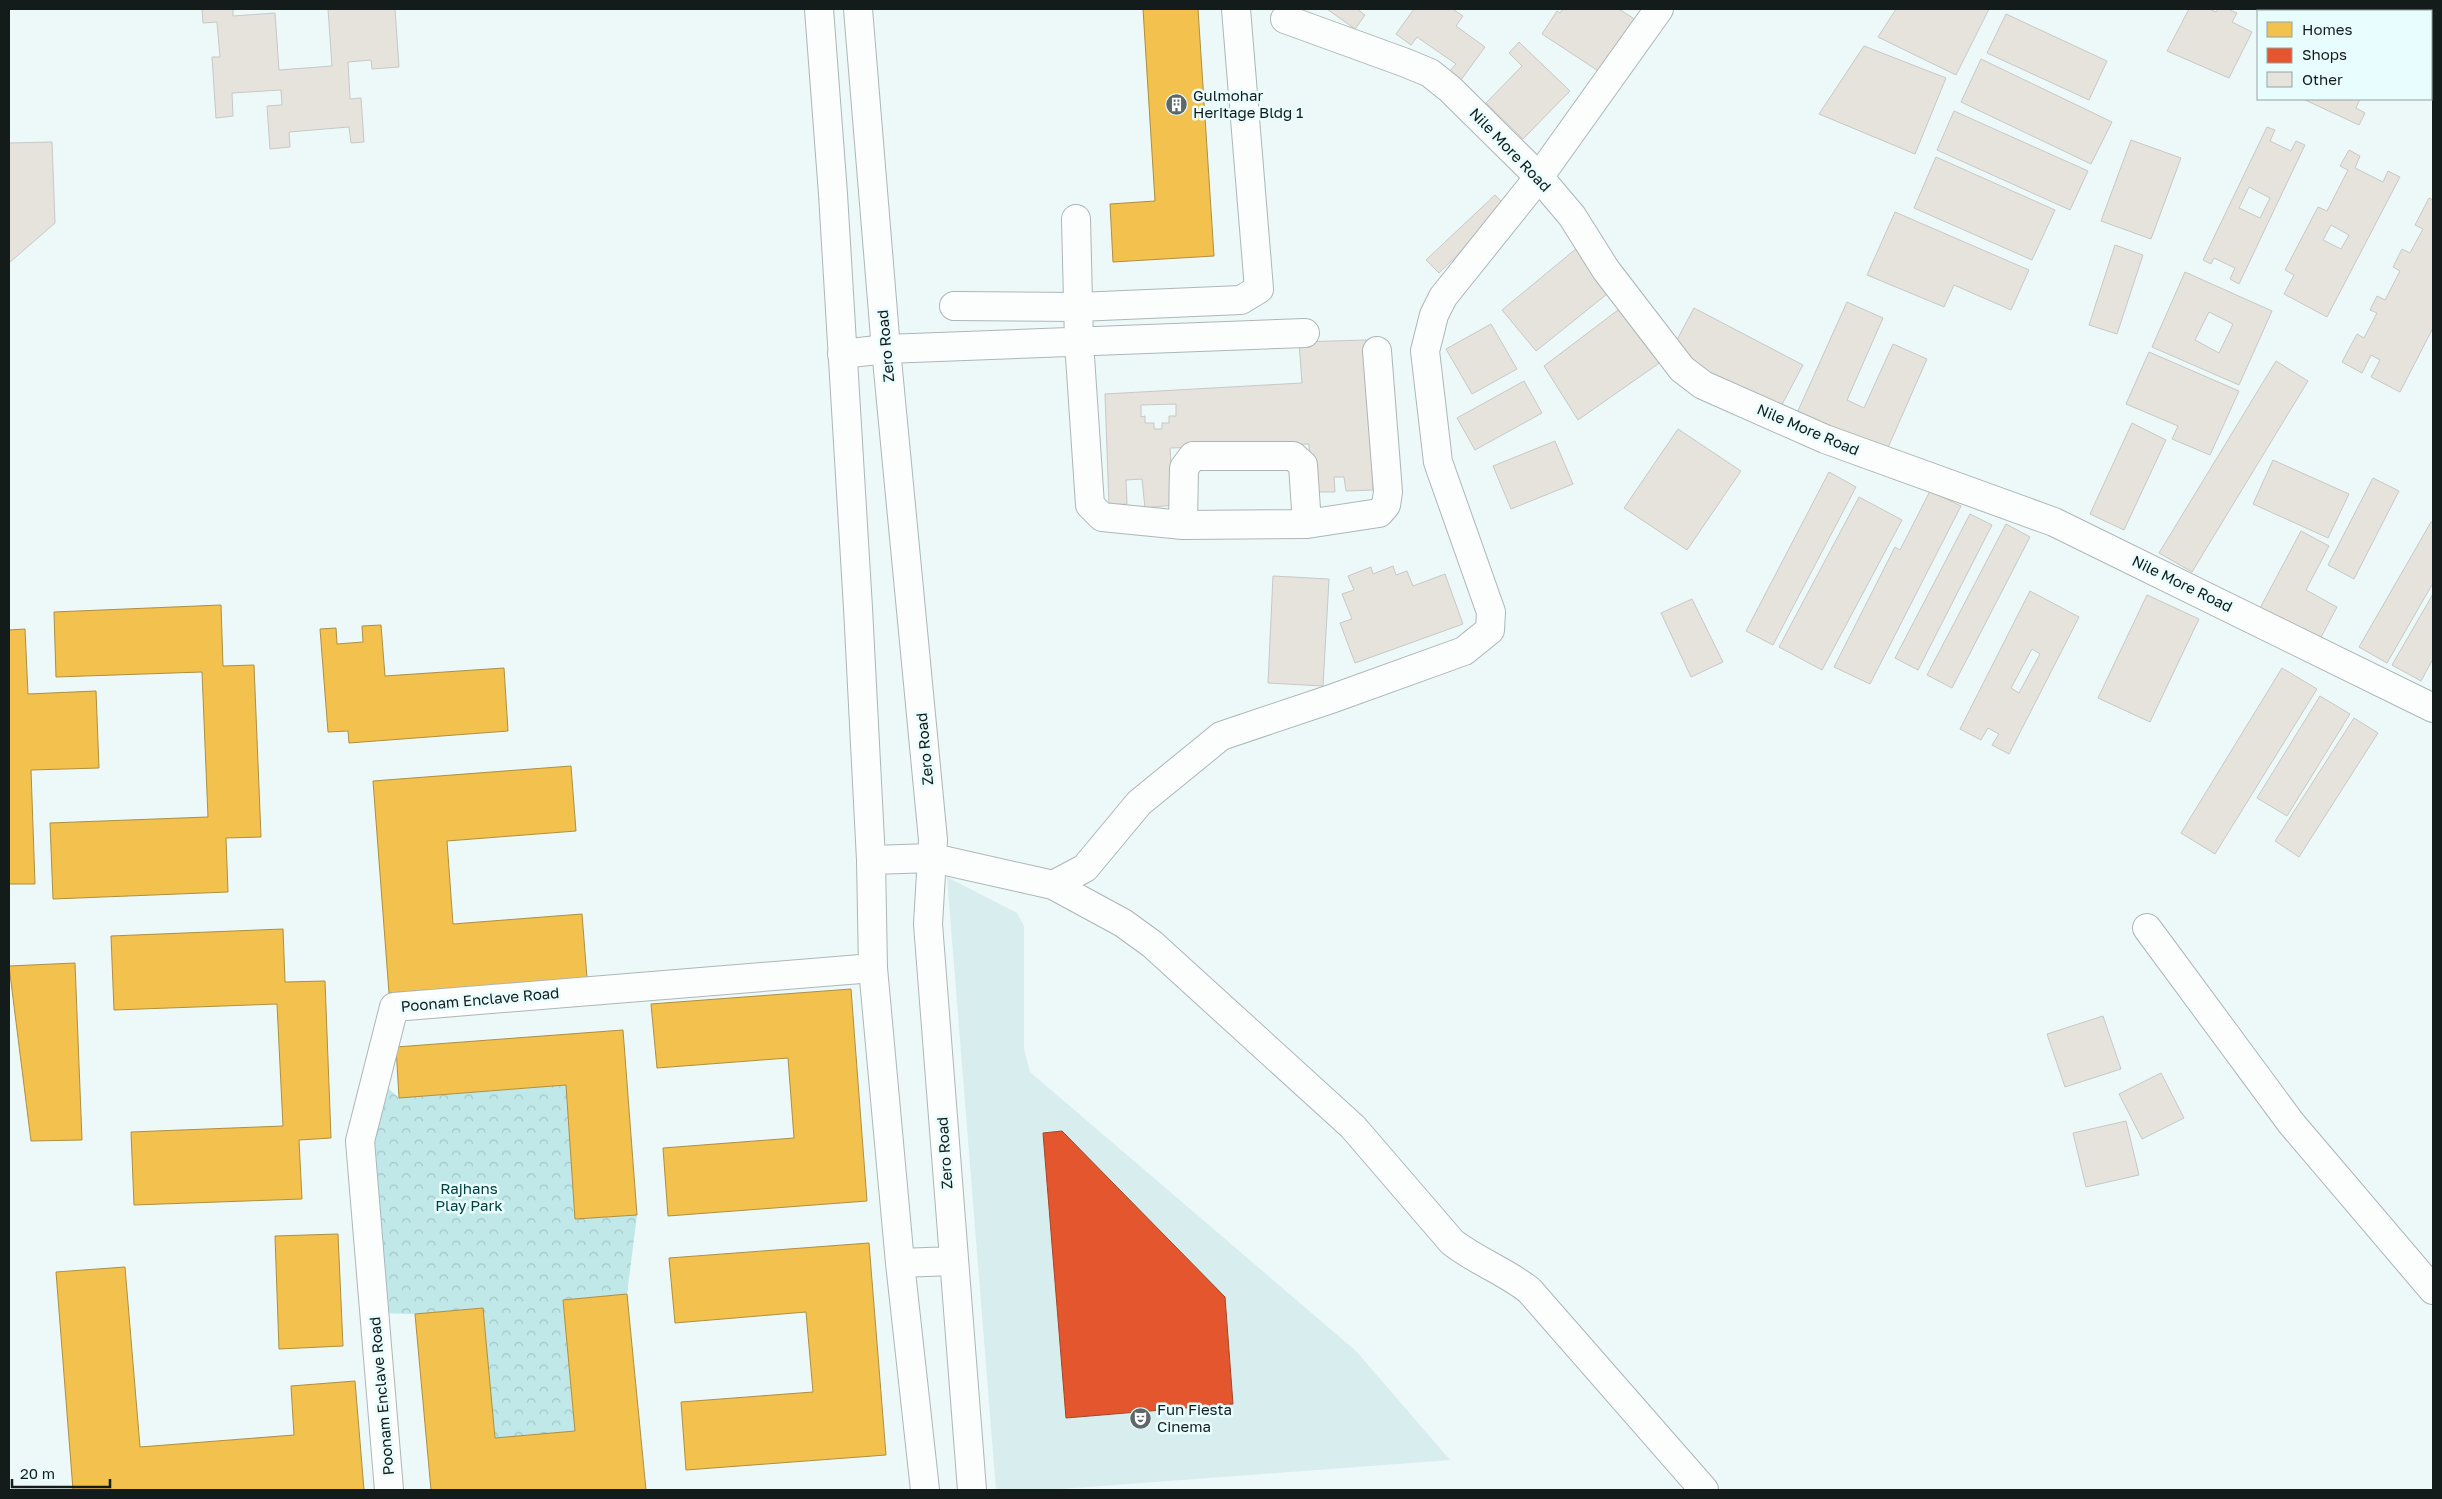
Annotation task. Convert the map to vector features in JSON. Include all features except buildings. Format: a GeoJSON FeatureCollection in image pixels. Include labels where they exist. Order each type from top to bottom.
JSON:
{"type":"FeatureCollection","features":[{"type":"Feature","properties":{"kind":"street"},"geometry":{"type":"LineString","coordinates":[[819,9],[858,608],[871,860],[873,968],[900,1263],[926,1490]]}},
{"type":"Feature","properties":{"kind":"street","name":"Zero Road"},"geometry":{"type":"LineString","coordinates":[[858,9],[886,350],[934,840],[928,924],[972,1490]]}},
{"type":"Feature","properties":{"kind":"street"},"geometry":{"type":"LineString","coordinates":[[954,306],[1078,307],[1240,300],[1260,289],[1236,9]]}},
{"type":"Feature","properties":{"kind":"street"},"geometry":{"type":"LineString","coordinates":[[1053,885],[1085,868],[1139,803],[1221,736],[1331,699],[1464,650],[1490,630],[1491,612],[1438,462],[1425,351],[1434,315],[1443,297],[1539,177],[1659,9]]}},
{"type":"Feature","properties":{"kind":"street","name":"Nile More Road"},"geometry":{"type":"LineString","coordinates":[[1285,19],[1406,62],[1430,73],[1450,89],[1539,177],[1572,216],[1606,270],[1682,369],[1703,385],[1825,439],[2054,522],[2433,708]]}},
{"type":"Feature","properties":{"kind":"street"},"geometry":{"type":"LineString","coordinates":[[1076,219],[1079,342],[1090,505],[1102,517],[1183,525],[1307,524],[1379,513],[1386,505],[1388,492],[1377,351]]}},
{"type":"Feature","properties":{"kind":"street"},"geometry":{"type":"LineString","coordinates":[[842,354],[886,350],[1305,333]]}},
{"type":"Feature","properties":{"kind":"street"},"geometry":{"type":"LineString","coordinates":[[1183,525],[1184,468],[1193,456],[1293,456],[1303,465],[1307,524]]}},
{"type":"Feature","properties":{"kind":"street"},"geometry":{"type":"LineString","coordinates":[[871,860],[933,858],[1053,885],[1123,923],[1152,944],[1353,1127],[1452,1242],[1470,1256],[1512,1277],[1529,1290],[1704,1490]]}},
{"type":"Feature","properties":{"kind":"street"},"geometry":{"type":"LineString","coordinates":[[2147,928],[2291,1123],[2433,1290]]}},
{"type":"Feature","properties":{"kind":"street","name":"Poonam Enclave Road"},"geometry":{"type":"LineString","coordinates":[[389,1490],[360,1141],[394,1006],[873,968]]}},
{"type":"Feature","properties":{"kind":"street"},"geometry":{"type":"LineString","coordinates":[[900,1263],[953,1261]]}},
{"type":"Feature","properties":{"kind":"shaded area"},"geometry":{"type":"Polygon","coordinates":[[[947,877],[1017,913],[1024,926],[1024,1049],[1030,1072],[1356,1351],[1450,1460],[1048,1490],[996,1490],[947,877]]]}},
{"type":"Feature","properties":{"kind":"green space","name":"Rajhans Play Park"},"geometry":{"type":"Polygon","coordinates":[[[375,1076],[399,1098],[566,1085],[575,1219],[637,1215],[627,1294],[563,1300],[575,1431],[495,1438],[482,1308],[415,1314],[375,1313],[360,1141],[375,1076]]]}},
{"type":"Feature","properties":{"kind":"place","name":"Gulmohar Heritage Bldg 1"},"geometry":{"type":"Point","coordinates":[1177,105]}},
{"type":"Feature","properties":{"kind":"place","name":"Fun Fiesta Cinema"},"geometry":{"type":"Point","coordinates":[1141,1419]}}]}
